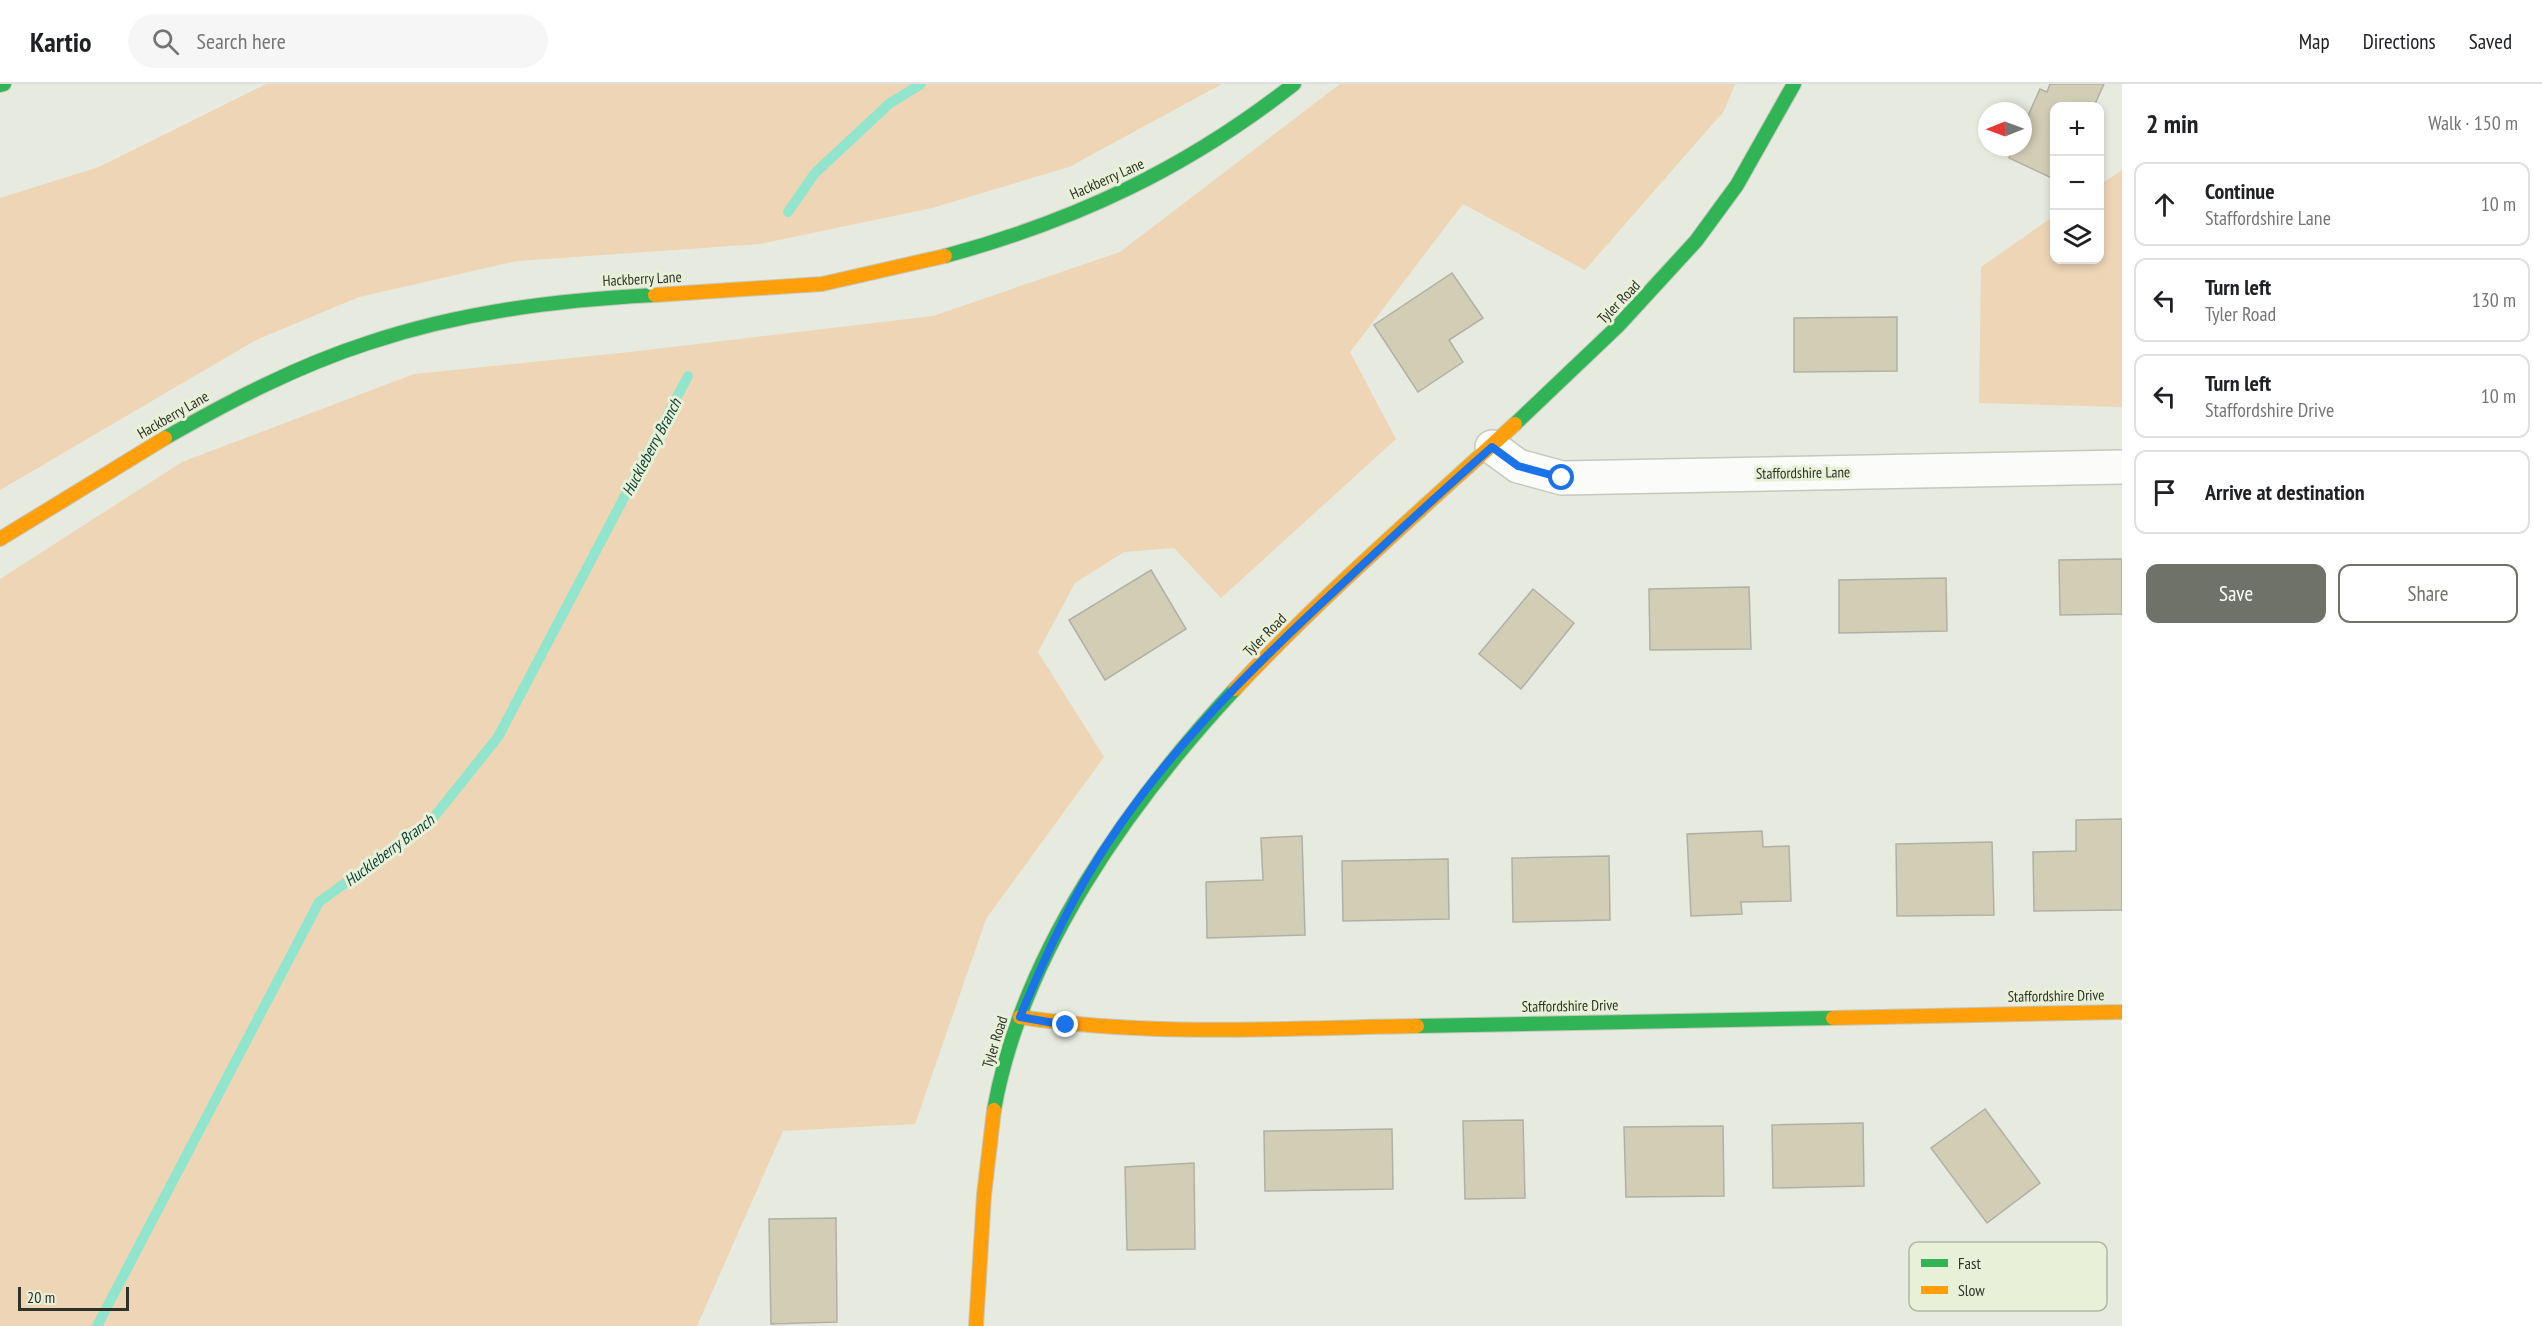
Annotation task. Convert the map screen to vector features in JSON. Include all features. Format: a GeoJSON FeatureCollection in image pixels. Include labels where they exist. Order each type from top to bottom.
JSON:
{"type":"FeatureCollection","features":[{"type":"Feature","properties":{"kind":"street","name":"Hackberry Lane"},"geometry":{"type":"LineString","coordinates":[[0,539],[109,471],[214,410],[335,353],[424,326],[510,308],[580,299],[811,285],[886,272],[994,243],[1114,196],[1172,167],[1226,135],[1294,84]]}},
{"type":"Feature","properties":{"kind":"street","name":"Tyler Road"},"geometry":{"type":"LineString","coordinates":[[976,1326],[983,1202],[990,1135],[1004,1065],[1020,1017],[1044,959],[1084,881],[1126,816],[1190,736],[1287,636],[1596,350],[1699,237],[1752,160],[1794,84]]}},
{"type":"Feature","properties":{"kind":"street","name":"Staffordshire Lane"},"geometry":{"type":"LineString","coordinates":[[1492,447],[1518,466],[1562,478],[2122,468]]}},
{"type":"Feature","properties":{"kind":"street","name":"Staffordshire Drive"},"geometry":{"type":"LineString","coordinates":[[1020,1017],[1066,1025],[1118,1030],[2122,1012]]}},
{"type":"Feature","properties":{"kind":"shaded area"},"geometry":{"type":"Polygon","coordinates":[[[266,84],[1222,84],[1069,167],[932,208],[760,244],[517,261],[359,297],[256,340],[0,490],[0,198],[99,167],[266,84]]]}},
{"type":"Feature","properties":{"kind":"shaded area"},"geometry":{"type":"Polygon","coordinates":[[[1340,84],[1735,84],[1724,111],[1585,270],[1463,204],[1350,352],[1396,439],[1221,598],[1174,548],[1124,552],[1075,583],[1038,652],[1104,757],[986,919],[915,1124],[783,1131],[697,1326],[0,1326],[0,579],[182,462],[414,374],[630,352],[933,316],[1120,252],[1340,84]]]}},
{"type":"Feature","properties":{"kind":"shaded area"},"geometry":{"type":"Polygon","coordinates":[[[2122,170],[2122,407],[1979,403],[1981,267],[2050,219],[2050,264],[2104,264],[2104,182],[2122,170]]]}},
{"type":"Feature","properties":{"kind":"building"},"geometry":{"type":"Polygon","coordinates":[[[2050,84],[2104,84],[2096,102],[2050,102],[2050,177],[2009,158],[2010,156],[2032,156],[2032,107],[2040,89],[2047,92],[2050,84]]]}},
{"type":"Feature","properties":{"kind":"building"},"geometry":{"type":"Polygon","coordinates":[[[1452,273],[1483,318],[1449,340],[1463,362],[1418,392],[1374,325],[1452,273]]]}},
{"type":"Feature","properties":{"kind":"building"},"geometry":{"type":"Polygon","coordinates":[[[1897,317],[1897,371],[1794,372],[1794,318],[1897,317]]]}},
{"type":"Feature","properties":{"kind":"building"},"geometry":{"type":"Polygon","coordinates":[[[2122,559],[2122,614],[2060,615],[2059,560],[2122,559]]]}},
{"type":"Feature","properties":{"kind":"building"},"geometry":{"type":"Polygon","coordinates":[[[1151,570],[1186,629],[1105,680],[1069,620],[1151,570]]]}},
{"type":"Feature","properties":{"kind":"building"},"geometry":{"type":"Polygon","coordinates":[[[1946,578],[1947,631],[1839,633],[1839,580],[1946,578]]]}},
{"type":"Feature","properties":{"kind":"building"},"geometry":{"type":"Polygon","coordinates":[[[1749,587],[1751,649],[1650,650],[1649,589],[1749,587]]]}},
{"type":"Feature","properties":{"kind":"building"},"geometry":{"type":"Polygon","coordinates":[[[1533,589],[1574,623],[1521,689],[1479,654],[1533,589]]]}},
{"type":"Feature","properties":{"kind":"building"},"geometry":{"type":"Polygon","coordinates":[[[2122,819],[2122,910],[2034,911],[2033,852],[2076,851],[2076,820],[2122,819]]]}},
{"type":"Feature","properties":{"kind":"building"},"geometry":{"type":"Polygon","coordinates":[[[1762,831],[1763,847],[1789,846],[1791,901],[1741,902],[1742,914],[1691,916],[1687,834],[1762,831]]]}},
{"type":"Feature","properties":{"kind":"building"},"geometry":{"type":"Polygon","coordinates":[[[1302,836],[1305,935],[1207,938],[1206,882],[1263,880],[1261,838],[1302,836]]]}},
{"type":"Feature","properties":{"kind":"building"},"geometry":{"type":"Polygon","coordinates":[[[1992,842],[1994,915],[1897,916],[1896,844],[1992,842]]]}},
{"type":"Feature","properties":{"kind":"building"},"geometry":{"type":"Polygon","coordinates":[[[1609,856],[1610,920],[1513,922],[1512,858],[1609,856]]]}},
{"type":"Feature","properties":{"kind":"building"},"geometry":{"type":"Polygon","coordinates":[[[1448,859],[1449,919],[1343,921],[1342,861],[1448,859]]]}},
{"type":"Feature","properties":{"kind":"building"},"geometry":{"type":"Polygon","coordinates":[[[1985,1109],[2040,1183],[1987,1223],[1931,1148],[1985,1109]]]}},
{"type":"Feature","properties":{"kind":"building"},"geometry":{"type":"Polygon","coordinates":[[[1523,1120],[1525,1198],[1465,1199],[1463,1121],[1523,1120]]]}},
{"type":"Feature","properties":{"kind":"building"},"geometry":{"type":"Polygon","coordinates":[[[1863,1123],[1864,1186],[1773,1188],[1772,1125],[1863,1123]]]}},
{"type":"Feature","properties":{"kind":"building"},"geometry":{"type":"Polygon","coordinates":[[[1723,1126],[1724,1196],[1626,1197],[1624,1127],[1723,1126]]]}},
{"type":"Feature","properties":{"kind":"building"},"geometry":{"type":"Polygon","coordinates":[[[1392,1129],[1393,1189],[1265,1191],[1264,1131],[1392,1129]]]}},
{"type":"Feature","properties":{"kind":"building"},"geometry":{"type":"Polygon","coordinates":[[[1194,1163],[1195,1249],[1127,1250],[1125,1167],[1194,1163]]]}},
{"type":"Feature","properties":{"kind":"building"},"geometry":{"type":"Polygon","coordinates":[[[836,1218],[837,1322],[771,1324],[769,1219],[836,1218]]]}},
{"type":"Feature","properties":{"kind":"waterway","name":"Huckleberry Branch"},"geometry":{"type":"LineString","coordinates":[[788,212],[815,173],[889,104],[921,84]]}},
{"type":"Feature","properties":{"kind":"waterway","name":"Huckleberry Branch"},"geometry":{"type":"LineString","coordinates":[[97,1326],[319,902],[430,822],[498,737],[688,376]]}},
{"type":"Feature","properties":{"kind":"traffic: fast"},"geometry":{"type":"LineString","coordinates":[[0,85],[4,84]]}},
{"type":"Feature","properties":{"kind":"traffic: fast"},"geometry":{"type":"LineString","coordinates":[[945,256],[1040,226],[1129,188],[1213,141],[1294,84]]}},
{"type":"Feature","properties":{"kind":"traffic: fast"},"geometry":{"type":"LineString","coordinates":[[1515,424],[1618,326],[1696,241],[1737,185],[1794,84]]}},
{"type":"Feature","properties":{"kind":"traffic: fast"},"geometry":{"type":"LineString","coordinates":[[165,438],[290,373],[342,352],[403,332],[510,309],[582,300],[655,295]]}},
{"type":"Feature","properties":{"kind":"traffic: fast"},"geometry":{"type":"LineString","coordinates":[[994,1110],[1008,1052],[1029,994],[1055,938],[1085,883],[1157,781],[1195,733],[1235,689]]}},
{"type":"Feature","properties":{"kind":"traffic: fast"},"geometry":{"type":"LineString","coordinates":[[1417,1026],[1833,1018]]}},
{"type":"Feature","properties":{"kind":"traffic: slow"},"geometry":{"type":"LineString","coordinates":[[655,295],[822,284],[945,256]]}},
{"type":"Feature","properties":{"kind":"traffic: slow"},"geometry":{"type":"LineString","coordinates":[[1235,689],[1337,587],[1515,424]]}},
{"type":"Feature","properties":{"kind":"traffic: slow"},"geometry":{"type":"LineString","coordinates":[[0,539],[165,438]]}},
{"type":"Feature","properties":{"kind":"traffic: slow"},"geometry":{"type":"LineString","coordinates":[[1833,1018],[2122,1012]]}},
{"type":"Feature","properties":{"kind":"traffic: slow"},"geometry":{"type":"LineString","coordinates":[[1020,1017],[1069,1023],[1168,1029],[1417,1026]]}},
{"type":"Feature","properties":{"kind":"traffic: slow"},"geometry":{"type":"LineString","coordinates":[[976,1326],[984,1195],[994,1110]]}},
{"type":"Feature","properties":{"kind":"route"},"geometry":{"type":"LineString","coordinates":[[1066,1025],[1020,1017],[1044,959],[1084,881],[1126,816],[1190,736],[1287,636],[1492,447],[1518,466],[1562,478]]}}]}
